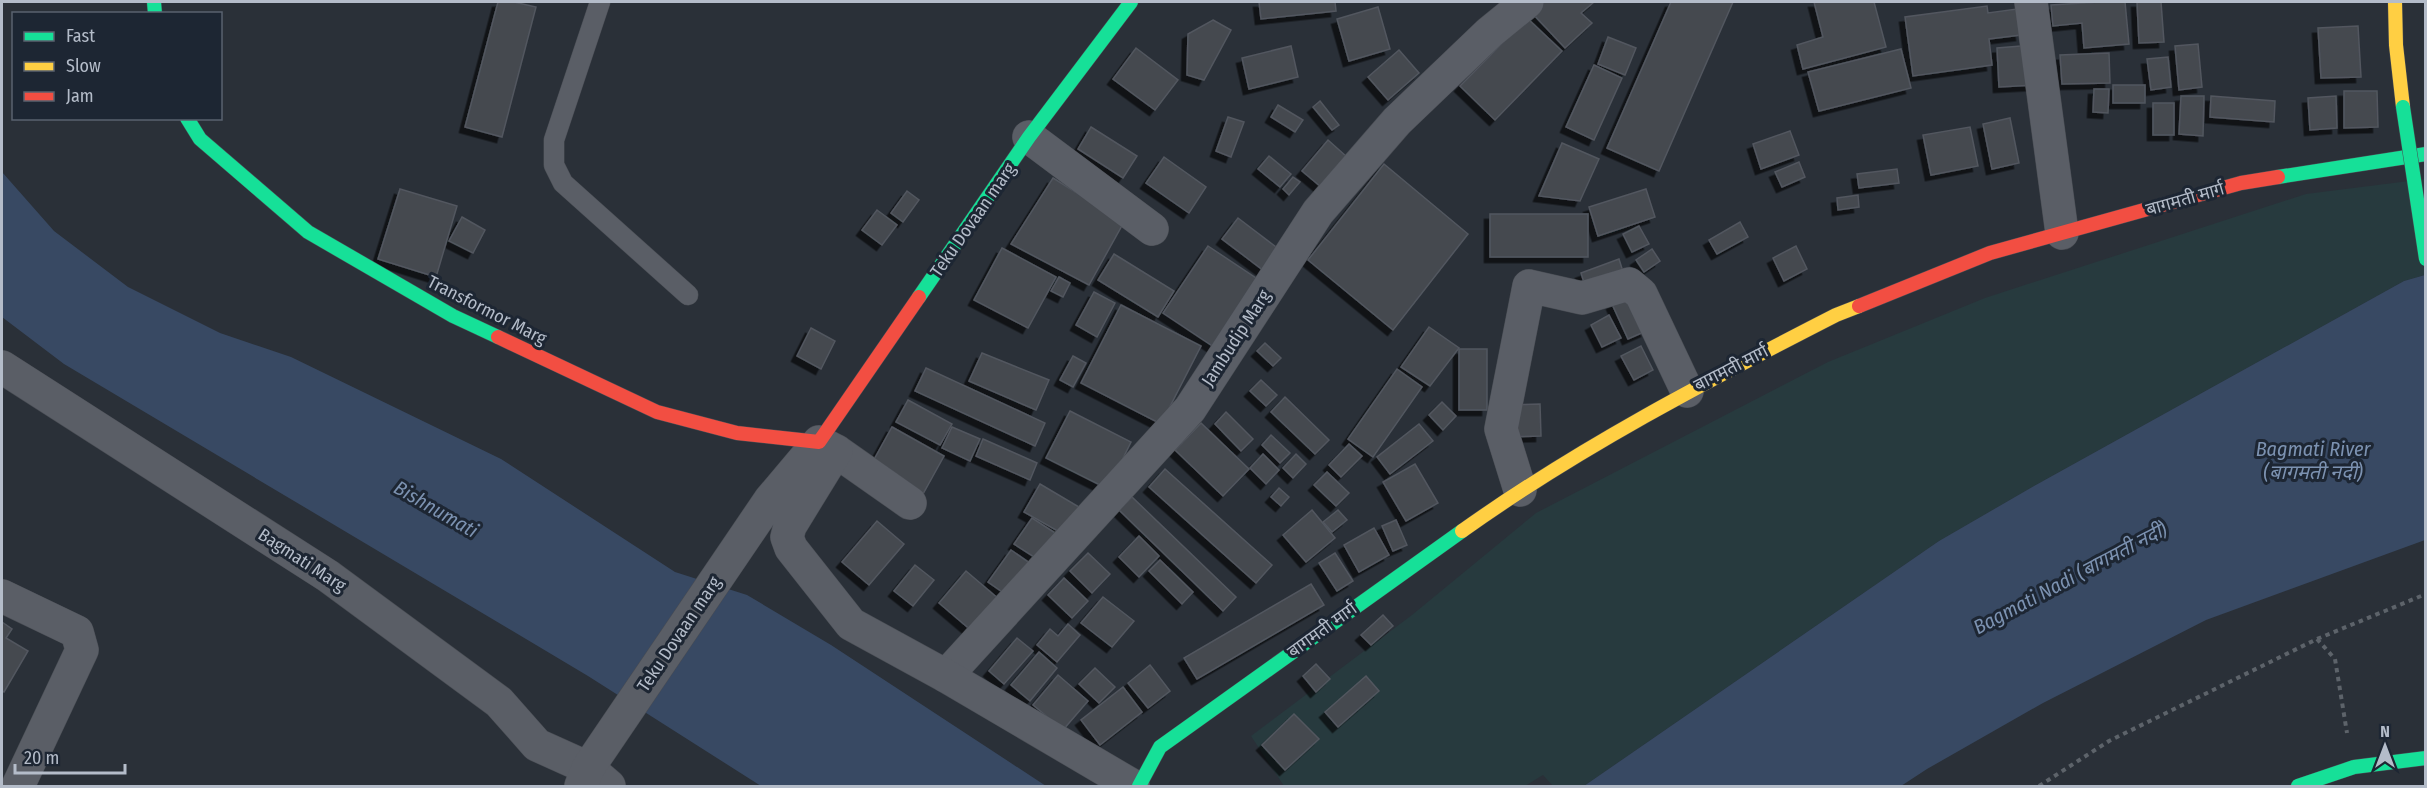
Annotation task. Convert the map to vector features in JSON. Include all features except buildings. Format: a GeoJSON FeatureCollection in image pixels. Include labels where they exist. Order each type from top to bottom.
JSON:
{"type":"FeatureCollection","features":[{"type":"Feature","properties":{"kind":"street","name":"Teku Dovaan marg"},"geometry":{"type":"LineString","coordinates":[[593,780],[770,500],[828,447],[1029,137],[1131,2]]}},
{"type":"Feature","properties":{"kind":"street","name":"Jambudip Marg"},"geometry":{"type":"LineString","coordinates":[[946,676],[1190,409],[1318,212],[1398,121],[1489,33],[1527,2]]}},
{"type":"Feature","properties":{"kind":"street"},"geometry":{"type":"LineString","coordinates":[[2031,2],[2062,233]]}},
{"type":"Feature","properties":{"kind":"street"},"geometry":{"type":"LineString","coordinates":[[2395,2],[2396,45],[2403,107],[2426,259]]}},
{"type":"Feature","properties":{"kind":"street","name":"Transformor Marg"},"geometry":{"type":"LineString","coordinates":[[188,120],[200,139],[308,232],[453,316],[657,412],[736,433],[828,447]]}},
{"type":"Feature","properties":{"kind":"street"},"geometry":{"type":"LineString","coordinates":[[1029,137],[1152,229]]}},
{"type":"Feature","properties":{"kind":"street","name":"बागमती मार्ग"},"geometry":{"type":"LineString","coordinates":[[1139,786],[1160,747],[1520,490],[1687,391],[1836,315],[1990,253],[2241,183],[2426,154]]}},
{"type":"Feature","properties":{"kind":"street"},"geometry":{"type":"LineString","coordinates":[[1520,490],[1501,429],[1529,286],[1582,298],[1629,284],[1641,294],[1687,391]]}},
{"type":"Feature","properties":{"kind":"street","name":"Bagmati Marg"},"geometry":{"type":"LineString","coordinates":[[2,367],[328,576],[499,702],[537,745],[593,780]]}},
{"type":"Feature","properties":{"kind":"street"},"geometry":{"type":"LineString","coordinates":[[910,503],[828,447],[790,526],[788,537],[791,548],[851,624],[946,676],[1133,786]]}},
{"type":"Feature","properties":{"kind":"street"},"geometry":{"type":"LineString","coordinates":[[2,596],[77,632],[82,650],[18,786]]}},
{"type":"Feature","properties":{"kind":"street"},"geometry":{"type":"LineString","coordinates":[[2298,786],[2354,767],[2426,758]]}},
{"type":"Feature","properties":{"kind":"lane"},"geometry":{"type":"LineString","coordinates":[[600,2],[554,140],[554,165],[563,183],[688,295]]}},
{"type":"Feature","properties":{"kind":"path"},"geometry":{"type":"LineString","coordinates":[[2039,786],[2109,741],[2317,639],[2426,594]]}},
{"type":"Feature","properties":{"kind":"path"},"geometry":{"type":"LineString","coordinates":[[2317,639],[2335,659],[2354,767]]}},
{"type":"Feature","properties":{"kind":"green space"},"geometry":{"type":"Polygon","coordinates":[[[2425,179],[2425,275],[2404,281],[1939,541],[1584,786],[1553,786],[1543,775],[1525,786],[1284,786],[1251,736],[1412,615],[1536,513],[1828,362],[1985,298],[2306,194],[2425,179]]]}},
{"type":"Feature","properties":{"kind":"water","name":"Bishnumati"},"geometry":{"type":"Polygon","coordinates":[[[2,172],[54,231],[128,287],[220,333],[291,357],[501,459],[675,572],[747,595],[831,645],[1046,786],[761,786],[588,676],[64,364],[2,317],[2,172]]]}},
{"type":"Feature","properties":{"kind":"water","name":"Bagmati River (बागमती नदी)"},"geometry":{"type":"Polygon","coordinates":[[[2425,275],[2425,540],[2206,620],[2043,703],[1901,786],[1584,786],[1939,541],[2404,281],[2425,275]]]}},
{"type":"Feature","properties":{"kind":"traffic: fast"},"geometry":{"type":"LineString","coordinates":[[154,2],[155,12]]}},
{"type":"Feature","properties":{"kind":"traffic: fast"},"geometry":{"type":"LineString","coordinates":[[919,297],[1029,137],[1131,2]]}},
{"type":"Feature","properties":{"kind":"traffic: fast"},"geometry":{"type":"LineString","coordinates":[[2403,107],[2426,259]]}},
{"type":"Feature","properties":{"kind":"traffic: fast"},"geometry":{"type":"LineString","coordinates":[[188,120],[200,139],[308,232],[453,316],[498,337]]}},
{"type":"Feature","properties":{"kind":"traffic: fast"},"geometry":{"type":"LineString","coordinates":[[2278,177],[2426,154]]}},
{"type":"Feature","properties":{"kind":"traffic: fast"},"geometry":{"type":"LineString","coordinates":[[1139,786],[1160,747],[1462,531]]}},
{"type":"Feature","properties":{"kind":"traffic: fast"},"geometry":{"type":"LineString","coordinates":[[2298,786],[2354,767],[2426,758]]}},
{"type":"Feature","properties":{"kind":"traffic: slow"},"geometry":{"type":"LineString","coordinates":[[2395,2],[2396,45],[2403,107]]}},
{"type":"Feature","properties":{"kind":"traffic: slow"},"geometry":{"type":"LineString","coordinates":[[1462,531],[1552,471],[1645,416],[1836,315],[1859,306]]}},
{"type":"Feature","properties":{"kind":"traffic: jam"},"geometry":{"type":"LineString","coordinates":[[1859,306],[1990,253],[2241,183],[2278,177]]}},
{"type":"Feature","properties":{"kind":"traffic: jam"},"geometry":{"type":"LineString","coordinates":[[498,337],[657,412],[737,433],[819,442],[919,297]]}},
{"type":"Feature","properties":{"kind":"water label","name":"Bagmati Nadi (बागमती नदी)"},"geometry":{"type":"Point","coordinates":[2070,578]}}]}
